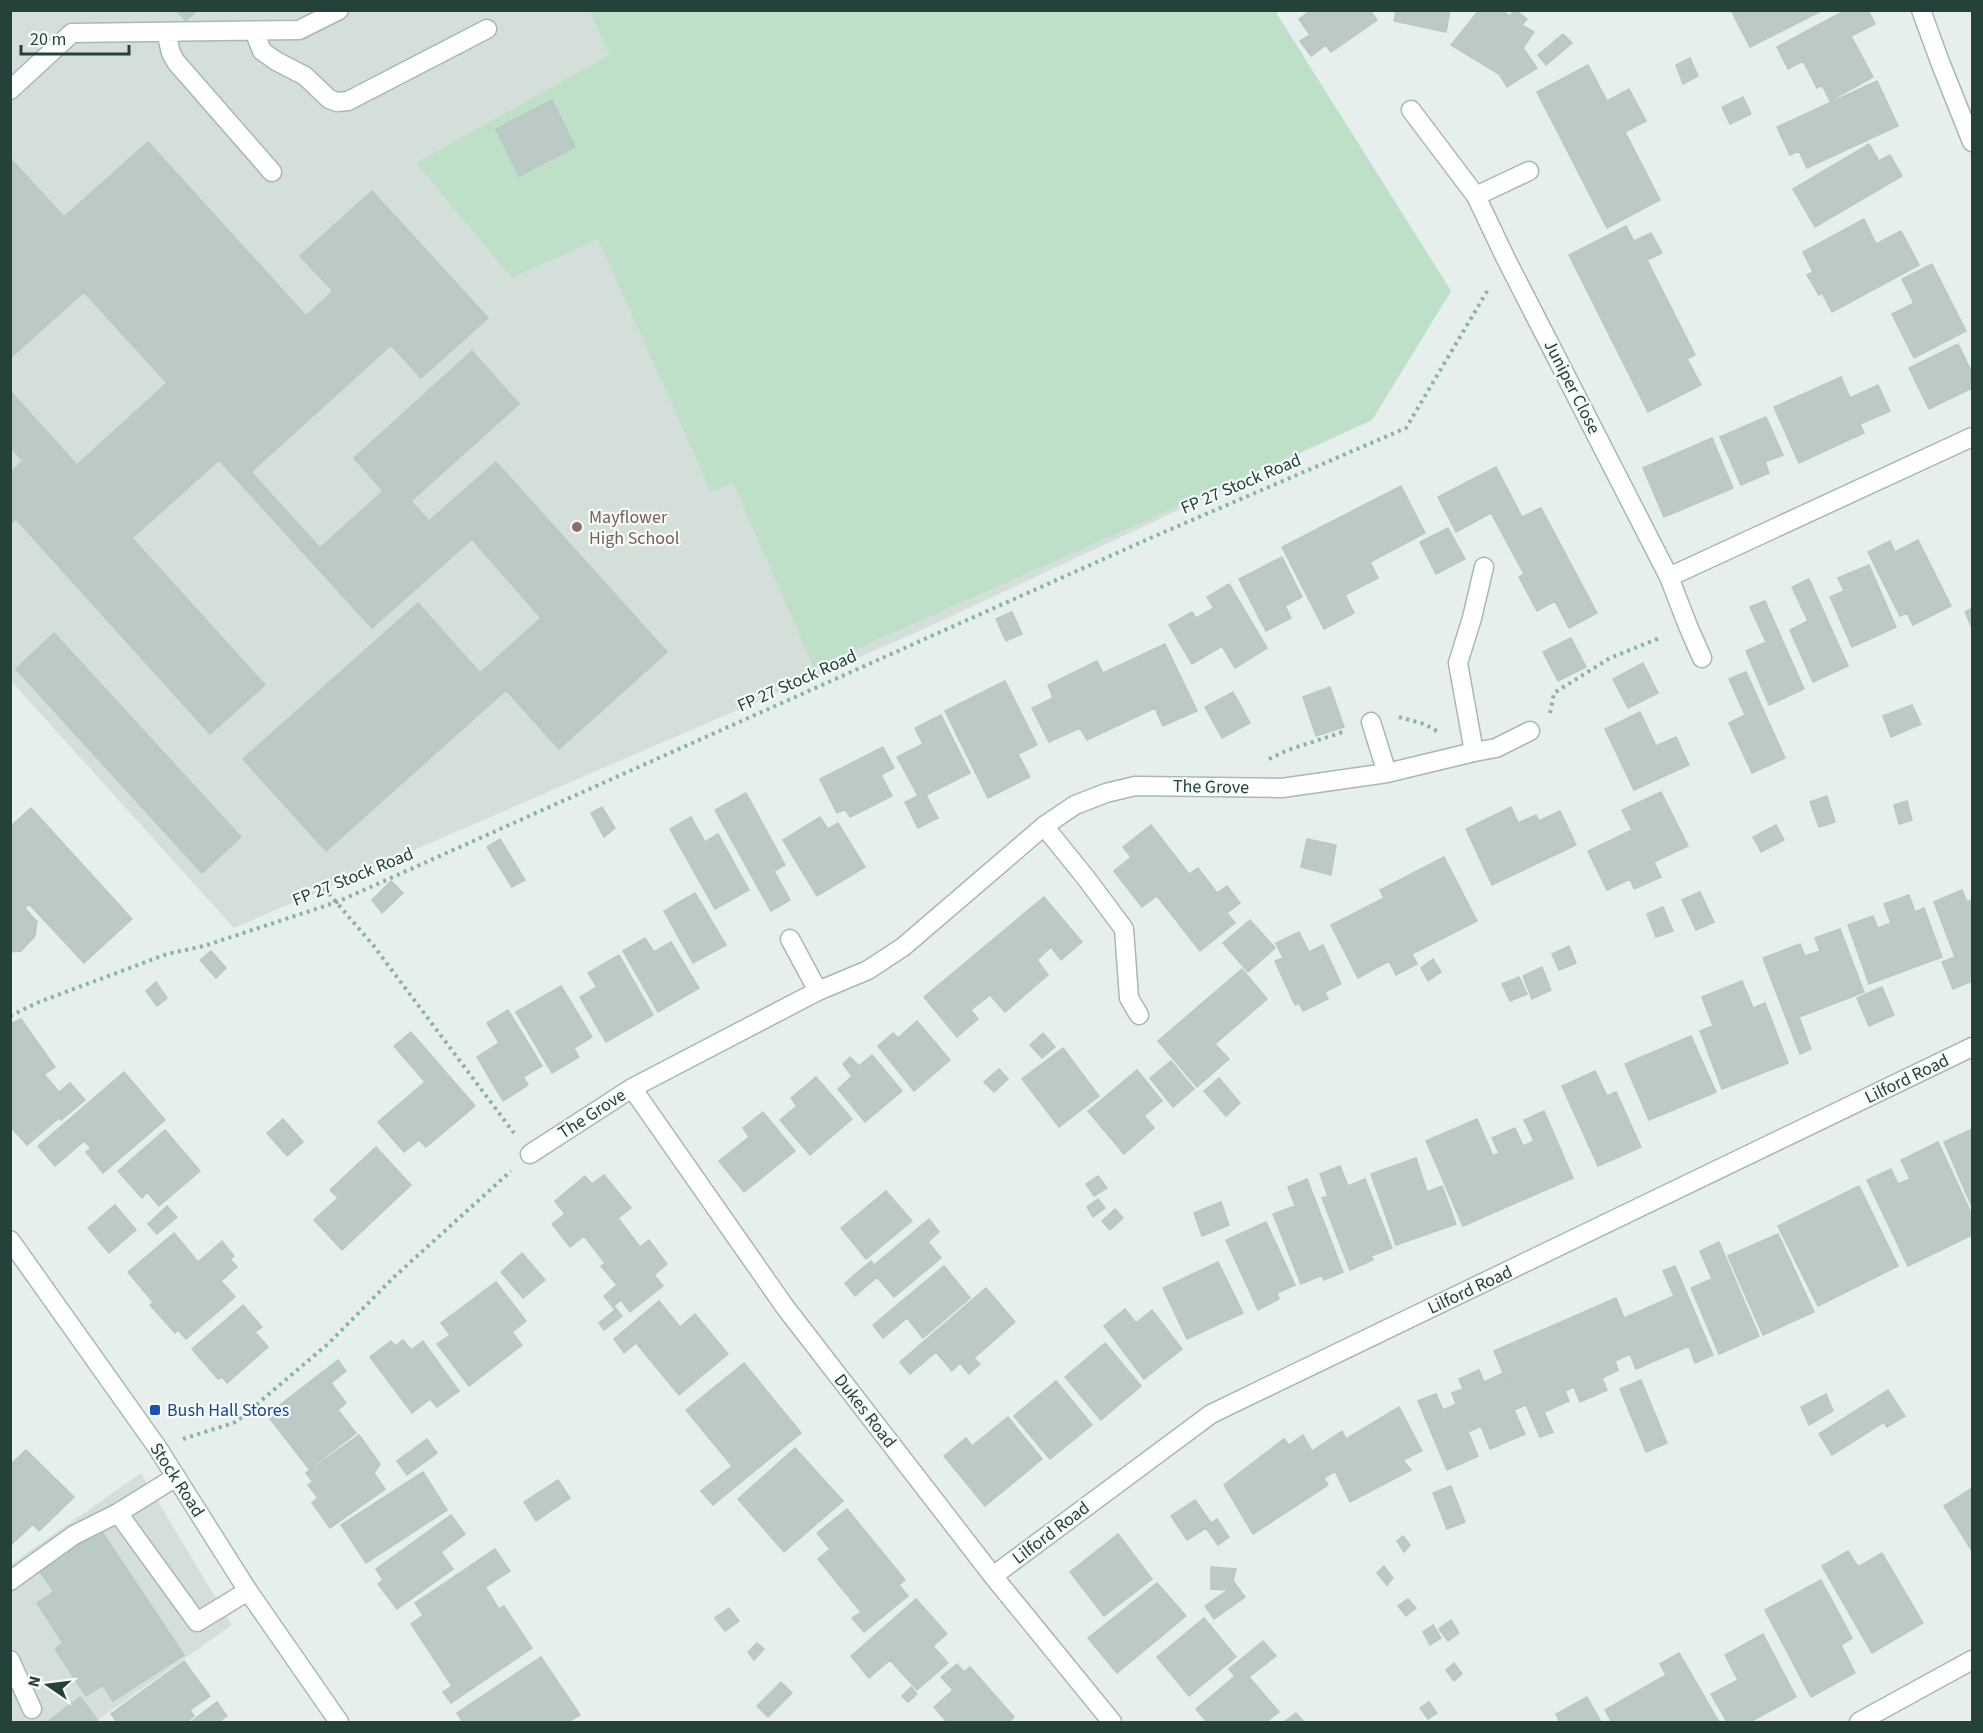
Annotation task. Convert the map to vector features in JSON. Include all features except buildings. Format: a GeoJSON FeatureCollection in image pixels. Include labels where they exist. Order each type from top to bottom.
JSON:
{"type":"FeatureCollection","features":[{"type":"Feature","properties":{"kind":"street"},"geometry":{"type":"LineString","coordinates":[[1921,10],[1972,142]]}},
{"type":"Feature","properties":{"kind":"street"},"geometry":{"type":"LineString","coordinates":[[10,90],[72,33],[299,30],[331,12]]}},
{"type":"Feature","properties":{"kind":"street"},"geometry":{"type":"LineString","coordinates":[[254,31],[262,51],[305,76],[329,99],[337,102],[348,101],[487,30]]}},
{"type":"Feature","properties":{"kind":"street"},"geometry":{"type":"LineString","coordinates":[[166,32],[171,54],[176,62],[272,172]]}},
{"type":"Feature","properties":{"kind":"street","name":"Juniper Close"},"geometry":{"type":"LineString","coordinates":[[1411,110],[1476,196],[1506,259],[1670,577],[1702,658]]}},
{"type":"Feature","properties":{"kind":"street"},"geometry":{"type":"LineString","coordinates":[[1476,196],[1529,171]]}},
{"type":"Feature","properties":{"kind":"street"},"geometry":{"type":"LineString","coordinates":[[1670,577],[1972,437]]}},
{"type":"Feature","properties":{"kind":"street"},"geometry":{"type":"LineString","coordinates":[[1474,752],[1458,663],[1484,567]]}},
{"type":"Feature","properties":{"kind":"street"},"geometry":{"type":"LineString","coordinates":[[1371,722],[1387,773]]}},
{"type":"Feature","properties":{"kind":"street","name":"The Grove"},"geometry":{"type":"LineString","coordinates":[[530,1154],[632,1088],[818,991],[868,970],[903,946],[1044,826],[1075,805],[1106,793],[1135,786],[1282,788],[1387,773],[1496,748],[1530,731]]}},
{"type":"Feature","properties":{"kind":"street"},"geometry":{"type":"LineString","coordinates":[[1044,826],[1124,929],[1130,998],[1139,1015]]}},
{"type":"Feature","properties":{"kind":"street"},"geometry":{"type":"LineString","coordinates":[[790,939],[818,991]]}},
{"type":"Feature","properties":{"kind":"street","name":"Lilford Road"},"geometry":{"type":"LineString","coordinates":[[993,1576],[1211,1414],[1972,1047]]}},
{"type":"Feature","properties":{"kind":"street","name":"Dukes Road"},"geometry":{"type":"LineString","coordinates":[[632,1088],[785,1307],[993,1576],[1112,1722]]}},
{"type":"Feature","properties":{"kind":"street","name":"Stock Road"},"geometry":{"type":"LineString","coordinates":[[10,1240],[157,1447],[248,1591],[339,1722]]}},
{"type":"Feature","properties":{"kind":"street"},"geometry":{"type":"LineString","coordinates":[[10,1581],[74,1535],[118,1513],[176,1477]]}},
{"type":"Feature","properties":{"kind":"street"},"geometry":{"type":"LineString","coordinates":[[118,1513],[197,1622],[248,1591]]}},
{"type":"Feature","properties":{"kind":"street"},"geometry":{"type":"LineString","coordinates":[[10,1660],[32,1709]]}},
{"type":"Feature","properties":{"kind":"street"},"geometry":{"type":"LineString","coordinates":[[1859,1722],[1972,1660]]}},
{"type":"Feature","properties":{"kind":"path","name":"FP 27 Stock Road"},"geometry":{"type":"LineString","coordinates":[[10,1016],[39,1002],[167,954],[204,946],[337,902],[1144,541],[1406,428],[1506,259]]}},
{"type":"Feature","properties":{"kind":"path"},"geometry":{"type":"LineString","coordinates":[[1554,693],[1610,658],[1688,626]]}},
{"type":"Feature","properties":{"kind":"path"},"geometry":{"type":"LineString","coordinates":[[1259,764],[1288,750],[1395,716],[1424,724],[1474,752]]}},
{"type":"Feature","properties":{"kind":"path"},"geometry":{"type":"LineString","coordinates":[[157,1447],[236,1422],[328,1343],[394,1277],[530,1154],[373,945],[324,888]]}},
{"type":"Feature","properties":{"kind":"shaded area","name":"Mayflower High School"},"geometry":{"type":"Polygon","coordinates":[[[10,11],[1275,11],[1451,291],[1372,420],[915,633],[234,928],[11,681],[10,11]]]}},
{"type":"Feature","properties":{"kind":"shaded area"},"geometry":{"type":"Polygon","coordinates":[[[141,1473],[232,1625],[95,1722],[11,1722],[10,1565],[141,1473]]]}},
{"type":"Feature","properties":{"kind":"green space"},"geometry":{"type":"Polygon","coordinates":[[[590,11],[1275,11],[1451,291],[1372,420],[814,668],[733,483],[711,492],[598,239],[512,278],[416,163],[609,55],[590,11]]]}},
{"type":"Feature","properties":{"kind":"place","name":"Mayflower High School"},"geometry":{"type":"Point","coordinates":[577,527]}},
{"type":"Feature","properties":{"kind":"place","name":"Bush Hall Stores"},"geometry":{"type":"Point","coordinates":[155,1410]}}]}
